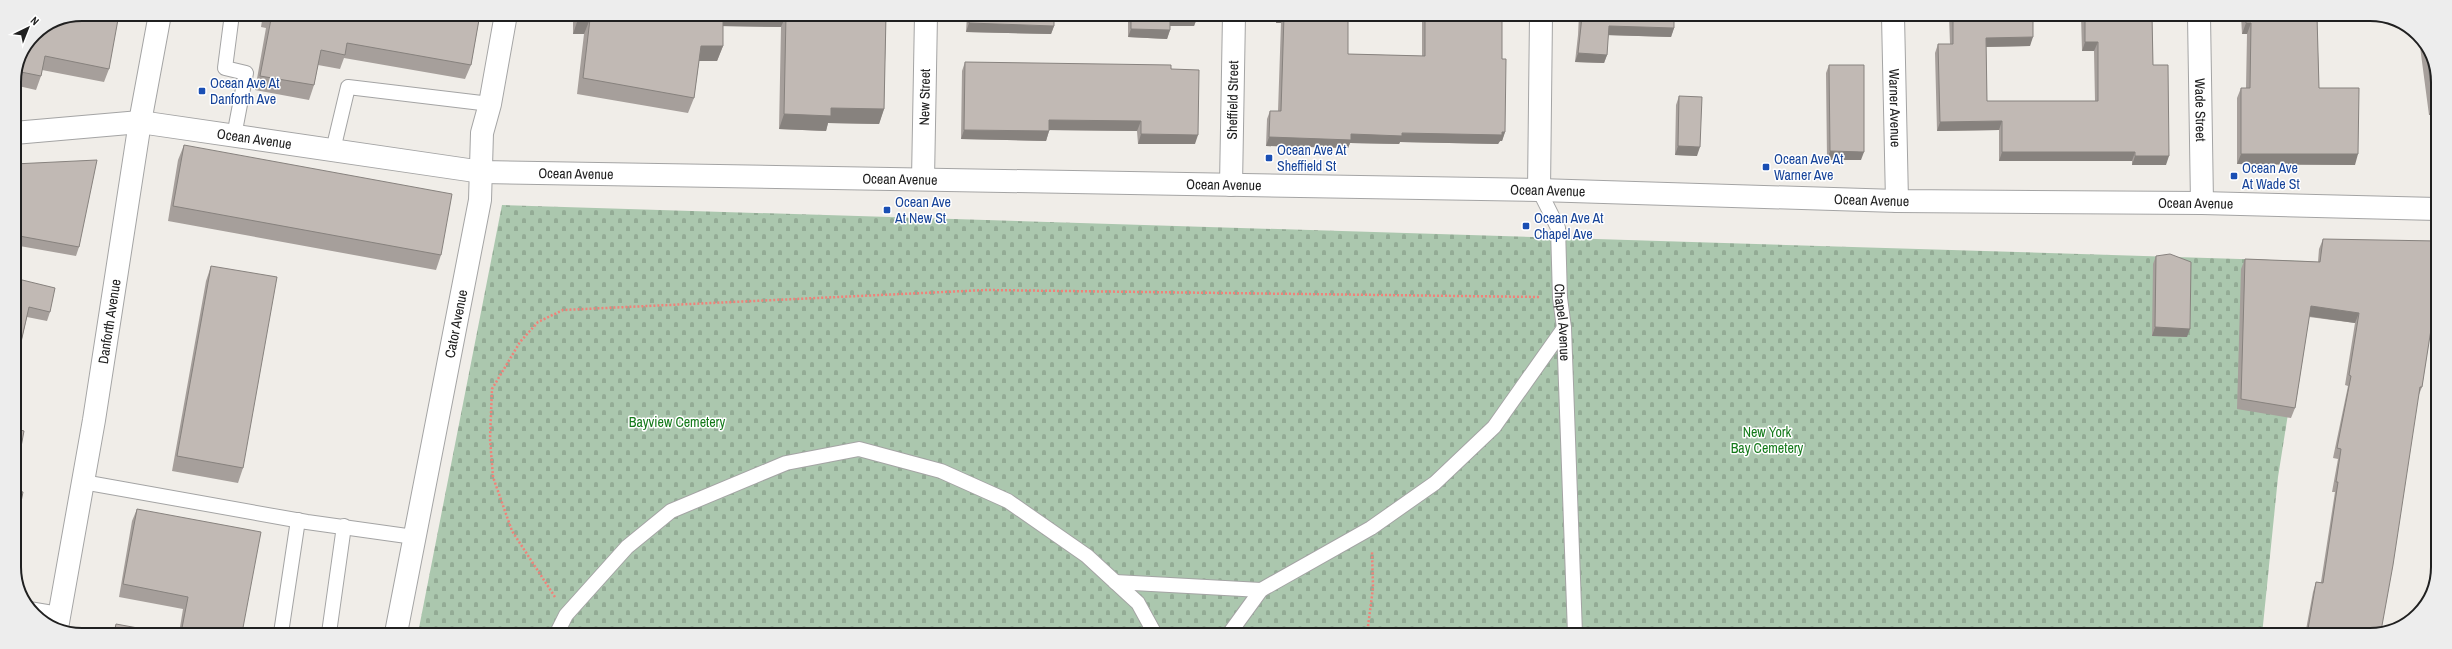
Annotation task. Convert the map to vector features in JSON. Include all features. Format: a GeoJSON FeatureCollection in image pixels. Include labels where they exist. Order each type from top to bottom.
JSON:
{"type":"FeatureCollection","features":[{"type":"Feature","properties":{"kind":"street","name":"Danforth Avenue"},"geometry":{"type":"LineString","coordinates":[[58,621],[83,482],[140,122],[159,21]]}},
{"type":"Feature","properties":{"kind":"street","name":"Cator Avenue"},"geometry":{"type":"LineString","coordinates":[[397,628],[480,200],[482,133],[490,104],[505,21]]}},
{"type":"Feature","properties":{"kind":"street","name":"New Street"},"geometry":{"type":"LineString","coordinates":[[923,179],[926,21]]}},
{"type":"Feature","properties":{"kind":"street","name":"Sheffield Street"},"geometry":{"type":"LineString","coordinates":[[1231,185],[1234,21]]}},
{"type":"Feature","properties":{"kind":"street","name":"Chapel Avenue"},"geometry":{"type":"LineString","coordinates":[[1539,190],[1540,21]]}},
{"type":"Feature","properties":{"kind":"street","name":"Warner Avenue"},"geometry":{"type":"LineString","coordinates":[[1893,21],[1897,201]]}},
{"type":"Feature","properties":{"kind":"street","name":"Wade Street"},"geometry":{"type":"LineString","coordinates":[[2199,21],[2202,203]]}},
{"type":"Feature","properties":{"kind":"street","name":"Ocean Avenue"},"geometry":{"type":"LineString","coordinates":[[21,132],[140,122],[482,172],[1539,190],[1897,201],[2202,203],[2431,209]]}},
{"type":"Feature","properties":{"kind":"lane"},"geometry":{"type":"LineString","coordinates":[[231,21],[225,68],[246,73],[234,136]]}},
{"type":"Feature","properties":{"kind":"lane"},"geometry":{"type":"LineString","coordinates":[[332,150],[348,87],[490,104]]}},
{"type":"Feature","properties":{"kind":"lane","name":"Chapel Avenue"},"geometry":{"type":"LineString","coordinates":[[1539,190],[1558,228],[1560,298],[1564,328],[1575,628]]}},
{"type":"Feature","properties":{"kind":"lane"},"geometry":{"type":"LineString","coordinates":[[1234,628],[1260,590],[1370,528],[1435,483],[1494,427],[1564,328]]}},
{"type":"Feature","properties":{"kind":"lane"},"geometry":{"type":"LineString","coordinates":[[560,628],[566,615],[627,547],[671,511],[786,463],[859,449],[941,471],[1008,501],[1087,556],[1138,603],[1152,628]]}},
{"type":"Feature","properties":{"kind":"lane"},"geometry":{"type":"LineString","coordinates":[[83,482],[136,490],[298,520],[414,537]]}},
{"type":"Feature","properties":{"kind":"lane"},"geometry":{"type":"LineString","coordinates":[[282,628],[298,520]]}},
{"type":"Feature","properties":{"kind":"lane"},"geometry":{"type":"LineString","coordinates":[[329,628],[344,526]]}},
{"type":"Feature","properties":{"kind":"lane"},"geometry":{"type":"LineString","coordinates":[[1115,582],[1260,590]]}},
{"type":"Feature","properties":{"kind":"lane"},"geometry":{"type":"LineString","coordinates":[[45,616],[58,621]]}},
{"type":"Feature","properties":{"kind":"path"},"geometry":{"type":"LineString","coordinates":[[566,615],[512,531],[493,477],[490,439],[492,389],[520,342],[538,322],[563,310],[986,290],[1491,295],[1560,298]]}},
{"type":"Feature","properties":{"kind":"path"},"geometry":{"type":"LineString","coordinates":[[1369,628],[1373,588],[1370,528]]}},
{"type":"Feature","properties":{"kind":"green space","name":"Bayview Cemetery"},"geometry":{"type":"Polygon","coordinates":[[[502,205],[2305,261],[2291,395],[2278,477],[2263,628],[419,628],[502,205]]]}},
{"type":"Feature","properties":{"kind":"building"},"geometry":{"type":"Polygon","coordinates":[[[118,21],[109,69],[45,56],[41,76],[22,72],[31,48],[48,48],[48,31],[70,22],[118,21]]]}},
{"type":"Feature","properties":{"kind":"building"},"geometry":{"type":"Polygon","coordinates":[[[271,21],[479,21],[471,65],[347,43],[345,55],[321,50],[314,85],[260,76],[271,21]]]}},
{"type":"Feature","properties":{"kind":"building"},"geometry":{"type":"Polygon","coordinates":[[[590,21],[723,21],[723,46],[701,46],[694,98],[583,78],[590,21]]]}},
{"type":"Feature","properties":{"kind":"building"},"geometry":{"type":"Polygon","coordinates":[[[786,21],[886,21],[884,109],[831,108],[831,116],[784,114],[786,21]]]}},
{"type":"Feature","properties":{"kind":"building"},"geometry":{"type":"Polygon","coordinates":[[[969,21],[1054,21],[1054,26],[969,23],[969,21]]]}},
{"type":"Feature","properties":{"kind":"building"},"geometry":{"type":"Polygon","coordinates":[[[1131,21],[1170,21],[1170,30],[1131,29],[1131,21]]]}},
{"type":"Feature","properties":{"kind":"building"},"geometry":{"type":"Polygon","coordinates":[[[1284,21],[1348,21],[1348,54],[1425,56],[1425,21],[1502,21],[1502,59],[1506,59],[1505,132],[1502,132],[1502,135],[1402,133],[1402,136],[1351,134],[1351,140],[1269,137],[1270,111],[1281,111],[1284,21]]]}},
{"type":"Feature","properties":{"kind":"building"},"geometry":{"type":"Polygon","coordinates":[[[1581,21],[1674,21],[1674,28],[1609,26],[1607,55],[1578,53],[1581,21]]]}},
{"type":"Feature","properties":{"kind":"building"},"geometry":{"type":"Polygon","coordinates":[[[1953,21],[2033,21],[2033,37],[1986,38],[1987,101],[2098,101],[2098,42],[2085,42],[2085,21],[2152,21],[2153,65],[2168,65],[2169,156],[2135,156],[2135,152],[2002,152],[2002,121],[1940,122],[1938,44],[1953,44],[1953,21]]]}},
{"type":"Feature","properties":{"kind":"building"},"geometry":{"type":"Polygon","coordinates":[[[2246,21],[2317,21],[2319,88],[2359,88],[2358,154],[2241,154],[2241,88],[2250,88],[2251,23],[2246,23],[2246,21]]]}},
{"type":"Feature","properties":{"kind":"building"},"geometry":{"type":"Polygon","coordinates":[[[965,62],[1171,65],[1171,69],[1199,70],[1198,135],[1141,134],[1141,121],[1049,120],[1049,131],[964,130],[965,62]]]}},
{"type":"Feature","properties":{"kind":"building"},"geometry":{"type":"Polygon","coordinates":[[[2428,63],[2431,78],[2431,88],[2428,63]]]}},
{"type":"Feature","properties":{"kind":"building"},"geometry":{"type":"Polygon","coordinates":[[[1829,65],[1864,65],[1864,152],[1830,151],[1829,65]]]}},
{"type":"Feature","properties":{"kind":"building"},"geometry":{"type":"Polygon","coordinates":[[[1679,96],[1702,97],[1700,147],[1678,146],[1679,96]]]}},
{"type":"Feature","properties":{"kind":"building"},"geometry":{"type":"Polygon","coordinates":[[[184,145],[452,194],[441,255],[173,206],[184,145]]]}},
{"type":"Feature","properties":{"kind":"building"},"geometry":{"type":"Polygon","coordinates":[[[97,160],[79,247],[21,236],[21,164],[97,160]]]}},
{"type":"Feature","properties":{"kind":"building"},"geometry":{"type":"Polygon","coordinates":[[[2323,239],[2431,241],[2431,329],[2422,387],[2420,387],[2393,565],[2382,627],[2308,628],[2316,582],[2323,583],[2338,482],[2336,482],[2341,449],[2337,448],[2351,376],[2349,375],[2359,313],[2311,306],[2295,408],[2241,399],[2245,259],[2320,262],[2323,239]]]}},
{"type":"Feature","properties":{"kind":"building"},"geometry":{"type":"Polygon","coordinates":[[[2170,254],[2191,262],[2190,329],[2155,327],[2156,256],[2170,254]]]}},
{"type":"Feature","properties":{"kind":"building"},"geometry":{"type":"Polygon","coordinates":[[[211,266],[277,277],[243,468],[177,456],[211,266]]]}},
{"type":"Feature","properties":{"kind":"building"},"geometry":{"type":"Polygon","coordinates":[[[21,280],[55,288],[50,312],[29,307],[21,342],[21,280]]]}},
{"type":"Feature","properties":{"kind":"building"},"geometry":{"type":"Polygon","coordinates":[[[21,430],[24,431],[21,447],[21,430]]]}},
{"type":"Feature","properties":{"kind":"building"},"geometry":{"type":"Polygon","coordinates":[[[21,492],[23,492],[21,502],[21,492]]]}},
{"type":"Feature","properties":{"kind":"building"},"geometry":{"type":"Polygon","coordinates":[[[137,509],[261,532],[243,628],[182,628],[188,597],[123,584],[137,509]]]}},
{"type":"Feature","properties":{"kind":"building"},"geometry":{"type":"Polygon","coordinates":[[[116,624],[138,628],[115,628],[116,624]]]}},
{"type":"Feature","properties":{"kind":"place","name":"Ocean Ave At Danforth Ave"},"geometry":{"type":"Point","coordinates":[202,91]}},
{"type":"Feature","properties":{"kind":"place","name":"Ocean Ave At Sheffield St"},"geometry":{"type":"Point","coordinates":[1269,158]}},
{"type":"Feature","properties":{"kind":"place","name":"Ocean Ave At Warner Ave"},"geometry":{"type":"Point","coordinates":[1766,167]}},
{"type":"Feature","properties":{"kind":"place","name":"Ocean Ave At Wade St"},"geometry":{"type":"Point","coordinates":[2234,176]}},
{"type":"Feature","properties":{"kind":"place","name":"Ocean Ave At New St"},"geometry":{"type":"Point","coordinates":[887,210]}},
{"type":"Feature","properties":{"kind":"place","name":"Ocean Ave At Chapel Ave"},"geometry":{"type":"Point","coordinates":[1526,226]}},
{"type":"Feature","properties":{"kind":"park label","name":"New York Bay Cemetery"},"geometry":{"type":"Point","coordinates":[1767,440]}}]}
